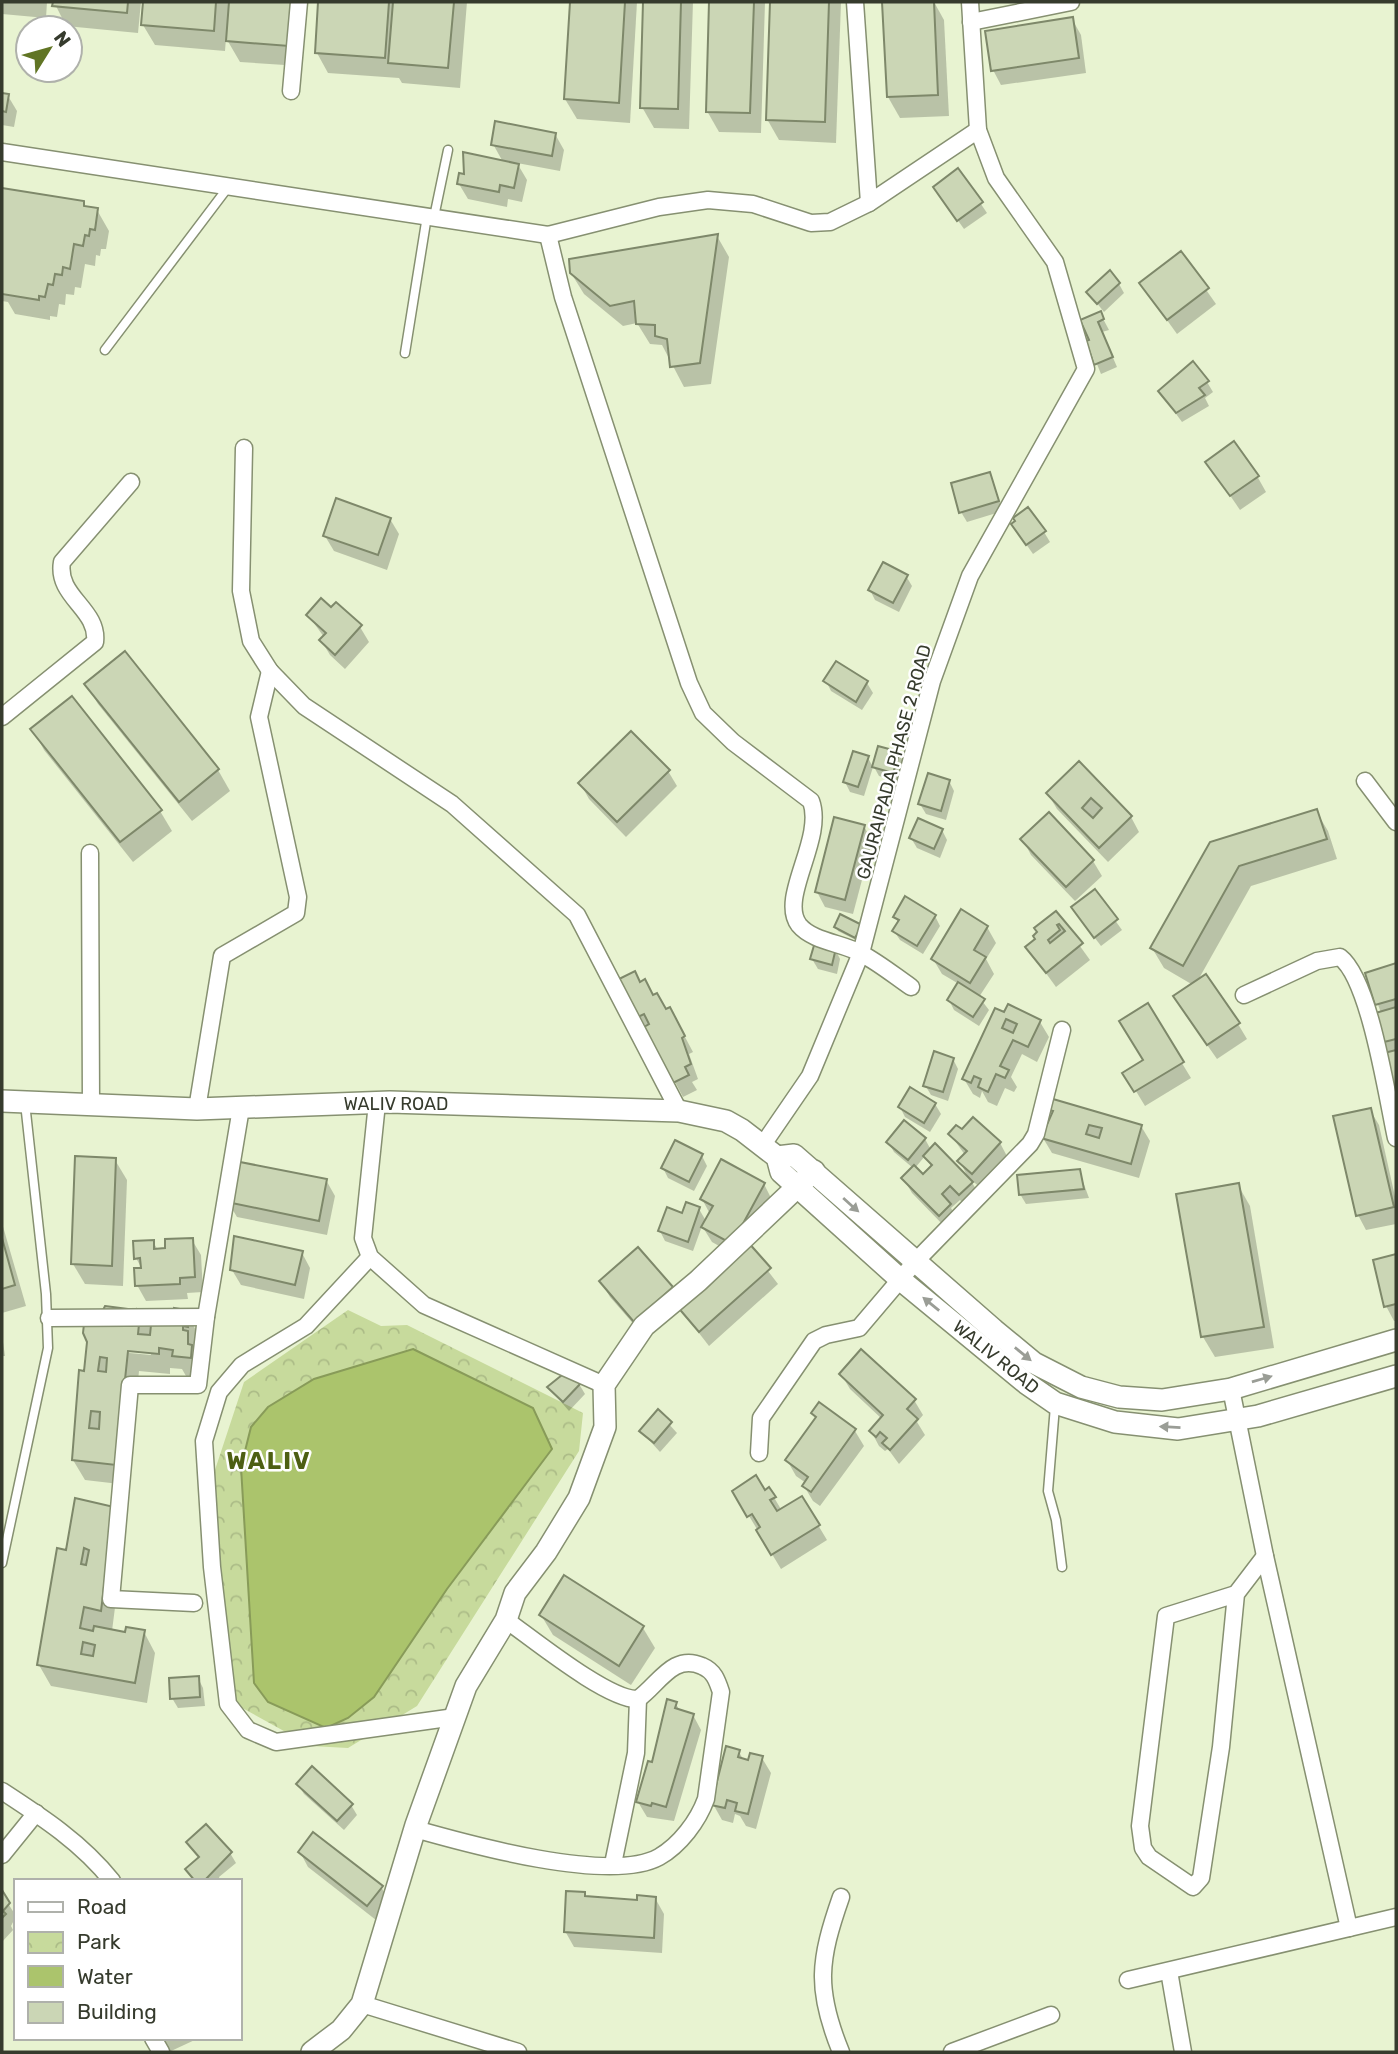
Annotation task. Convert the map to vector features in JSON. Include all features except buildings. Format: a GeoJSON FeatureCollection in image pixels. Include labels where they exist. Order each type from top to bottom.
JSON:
{"type":"FeatureCollection","features":[{"type":"Feature","properties":{"kind":"main road","name":"WALIV ROAD"},"geometry":{"type":"LineString","coordinates":[[2,1101],[197,1109],[377,1103],[679,1111],[726,1121],[769,1151],[781,1172],[902,1281],[1026,1383],[1055,1403],[1115,1422],[1178,1429],[1238,1420],[1396,1376]]}},
{"type":"Feature","properties":{"kind":"main road","name":"WALIV ROAD"},"geometry":{"type":"LineString","coordinates":[[769,1151],[794,1155],[1034,1363],[1081,1387],[1119,1397],[1162,1400],[1231,1388],[1396,1340]]}},
{"type":"Feature","properties":{"kind":"main road"},"geometry":{"type":"LineString","coordinates":[[312,2052],[341,2030],[362,2004],[415,1829],[466,1686],[506,1620],[515,1593],[579,1498],[605,1427],[604,1385],[644,1326],[698,1281],[814,1171]]}},
{"type":"Feature","properties":{"kind":"street"},"geometry":{"type":"LineString","coordinates":[[291,92],[299,2]]}},
{"type":"Feature","properties":{"kind":"street"},"geometry":{"type":"LineString","coordinates":[[855,2],[869,203]]}},
{"type":"Feature","properties":{"kind":"street","name":"GAURAIPADA PHASE 2 ROAD"},"geometry":{"type":"LineString","coordinates":[[769,1151],[810,1076],[861,953],[932,681],[970,576],[1086,369],[1055,262],[996,178],[978,130],[970,2]]}},
{"type":"Feature","properties":{"kind":"street"},"geometry":{"type":"LineString","coordinates":[[971,22],[1071,2]]}},
{"type":"Feature","properties":{"kind":"street"},"geometry":{"type":"LineString","coordinates":[[2,152],[548,235],[659,207],[708,200],[753,204],[811,223],[830,222],[869,203],[978,130]]}},
{"type":"Feature","properties":{"kind":"street"},"geometry":{"type":"LineString","coordinates":[[548,235],[563,297],[690,682],[703,713],[733,742],[811,801],[815,813],[815,830],[793,911],[799,925],[809,933],[861,953],[911,987]]}},
{"type":"Feature","properties":{"kind":"street"},"geometry":{"type":"LineString","coordinates":[[244,448],[241,591],[251,641],[270,671],[304,706],[452,804],[577,915],[679,1111]]}},
{"type":"Feature","properties":{"kind":"street"},"geometry":{"type":"LineString","coordinates":[[2,717],[95,642],[97,629],[92,619],[65,589],[61,573],[62,562],[131,482]]}},
{"type":"Feature","properties":{"kind":"street"},"geometry":{"type":"LineString","coordinates":[[197,1109],[222,956],[296,914],[298,897],[259,717],[270,671]]}},
{"type":"Feature","properties":{"kind":"street"},"geometry":{"type":"LineString","coordinates":[[1365,781],[1396,822]]}},
{"type":"Feature","properties":{"kind":"street"},"geometry":{"type":"LineString","coordinates":[[90,853],[91,1104]]}},
{"type":"Feature","properties":{"kind":"street"},"geometry":{"type":"LineString","coordinates":[[1244,995],[1317,961],[1340,957],[1351,966],[1367,1012],[1396,1138]]}},
{"type":"Feature","properties":{"kind":"street"},"geometry":{"type":"LineString","coordinates":[[759,1453],[761,1418],[814,1341],[825,1335],[859,1328],[902,1281],[915,1262],[1030,1144],[1036,1134],[1062,1030]]}},
{"type":"Feature","properties":{"kind":"street"},"geometry":{"type":"LineString","coordinates":[[377,1103],[363,1238],[370,1257],[424,1305],[604,1385]]}},
{"type":"Feature","properties":{"kind":"street"},"geometry":{"type":"LineString","coordinates":[[194,1603],[111,1599],[130,1385],[198,1385],[206,1317],[241,1108]]}},
{"type":"Feature","properties":{"kind":"street"},"geometry":{"type":"LineString","coordinates":[[370,1257],[306,1326],[242,1365],[219,1392],[204,1441],[212,1567],[228,1704],[248,1730],[276,1742],[455,1717]]}},
{"type":"Feature","properties":{"kind":"street"},"geometry":{"type":"LineString","coordinates":[[49,1318],[206,1317]]}},
{"type":"Feature","properties":{"kind":"street"},"geometry":{"type":"LineString","coordinates":[[1231,1388],[1265,1556],[1349,1927]]}},
{"type":"Feature","properties":{"kind":"street"},"geometry":{"type":"LineString","coordinates":[[1237,1594],[1166,1616],[1140,1826],[1142,1842],[1149,1857],[1193,1886],[1201,1878],[1221,1747],[1237,1594],[1265,1556]]}},
{"type":"Feature","properties":{"kind":"street"},"geometry":{"type":"LineString","coordinates":[[415,1829],[488,1849],[556,1862],[632,1864],[658,1857],[676,1843],[701,1814],[721,1692],[716,1677],[707,1668],[692,1661],[682,1662],[671,1668],[638,1699],[630,1700],[606,1689],[506,1620]]}},
{"type":"Feature","properties":{"kind":"street"},"geometry":{"type":"LineString","coordinates":[[613,1864],[636,1753],[638,1699]]}},
{"type":"Feature","properties":{"kind":"street"},"geometry":{"type":"LineString","coordinates":[[2,1791],[36,1813],[94,1858],[110,1879]]}},
{"type":"Feature","properties":{"kind":"street"},"geometry":{"type":"LineString","coordinates":[[2,1855],[36,1813]]}},
{"type":"Feature","properties":{"kind":"street"},"geometry":{"type":"LineString","coordinates":[[841,1897],[824,1947],[823,1983],[827,2018],[841,2052]]}},
{"type":"Feature","properties":{"kind":"street"},"geometry":{"type":"LineString","coordinates":[[1128,1980],[1396,1917]]}},
{"type":"Feature","properties":{"kind":"street"},"geometry":{"type":"LineString","coordinates":[[1169,1971],[1183,2052]]}},
{"type":"Feature","properties":{"kind":"street"},"geometry":{"type":"LineString","coordinates":[[362,2004],[518,2052]]}},
{"type":"Feature","properties":{"kind":"street"},"geometry":{"type":"LineString","coordinates":[[952,2052],[1051,2015]]}},
{"type":"Feature","properties":{"kind":"lane"},"geometry":{"type":"LineString","coordinates":[[405,353],[430,216],[449,150]]}},
{"type":"Feature","properties":{"kind":"lane"},"geometry":{"type":"LineString","coordinates":[[106,350],[229,186]]}},
{"type":"Feature","properties":{"kind":"lane"},"geometry":{"type":"LineString","coordinates":[[2,1563],[43,1374],[49,1318],[25,1101]]}},
{"type":"Feature","properties":{"kind":"lane"},"geometry":{"type":"LineString","coordinates":[[1055,1403],[1048,1491],[1056,1520],[1062,1567]]}},
{"type":"Feature","properties":{"kind":"green space"},"geometry":{"type":"Polygon","coordinates":[[[348,1310],[381,1326],[407,1325],[583,1413],[579,1451],[417,1706],[348,1748],[311,1746],[235,1704],[220,1613],[212,1479],[244,1382],[348,1310]],[[268,1407],[374,1697],[447,1589],[268,1407]]]}},
{"type":"Feature","properties":{"kind":"water"},"geometry":{"type":"Polygon","coordinates":[[[413,1349],[533,1408],[552,1449],[447,1589],[374,1697],[348,1718],[326,1728],[268,1702],[254,1683],[241,1467],[251,1427],[268,1407],[314,1379],[413,1349]]]}},
{"type":"Feature","properties":{"kind":"district","name":"WALIV"},"geometry":{"type":"Point","coordinates":[269,1461]}}]}
